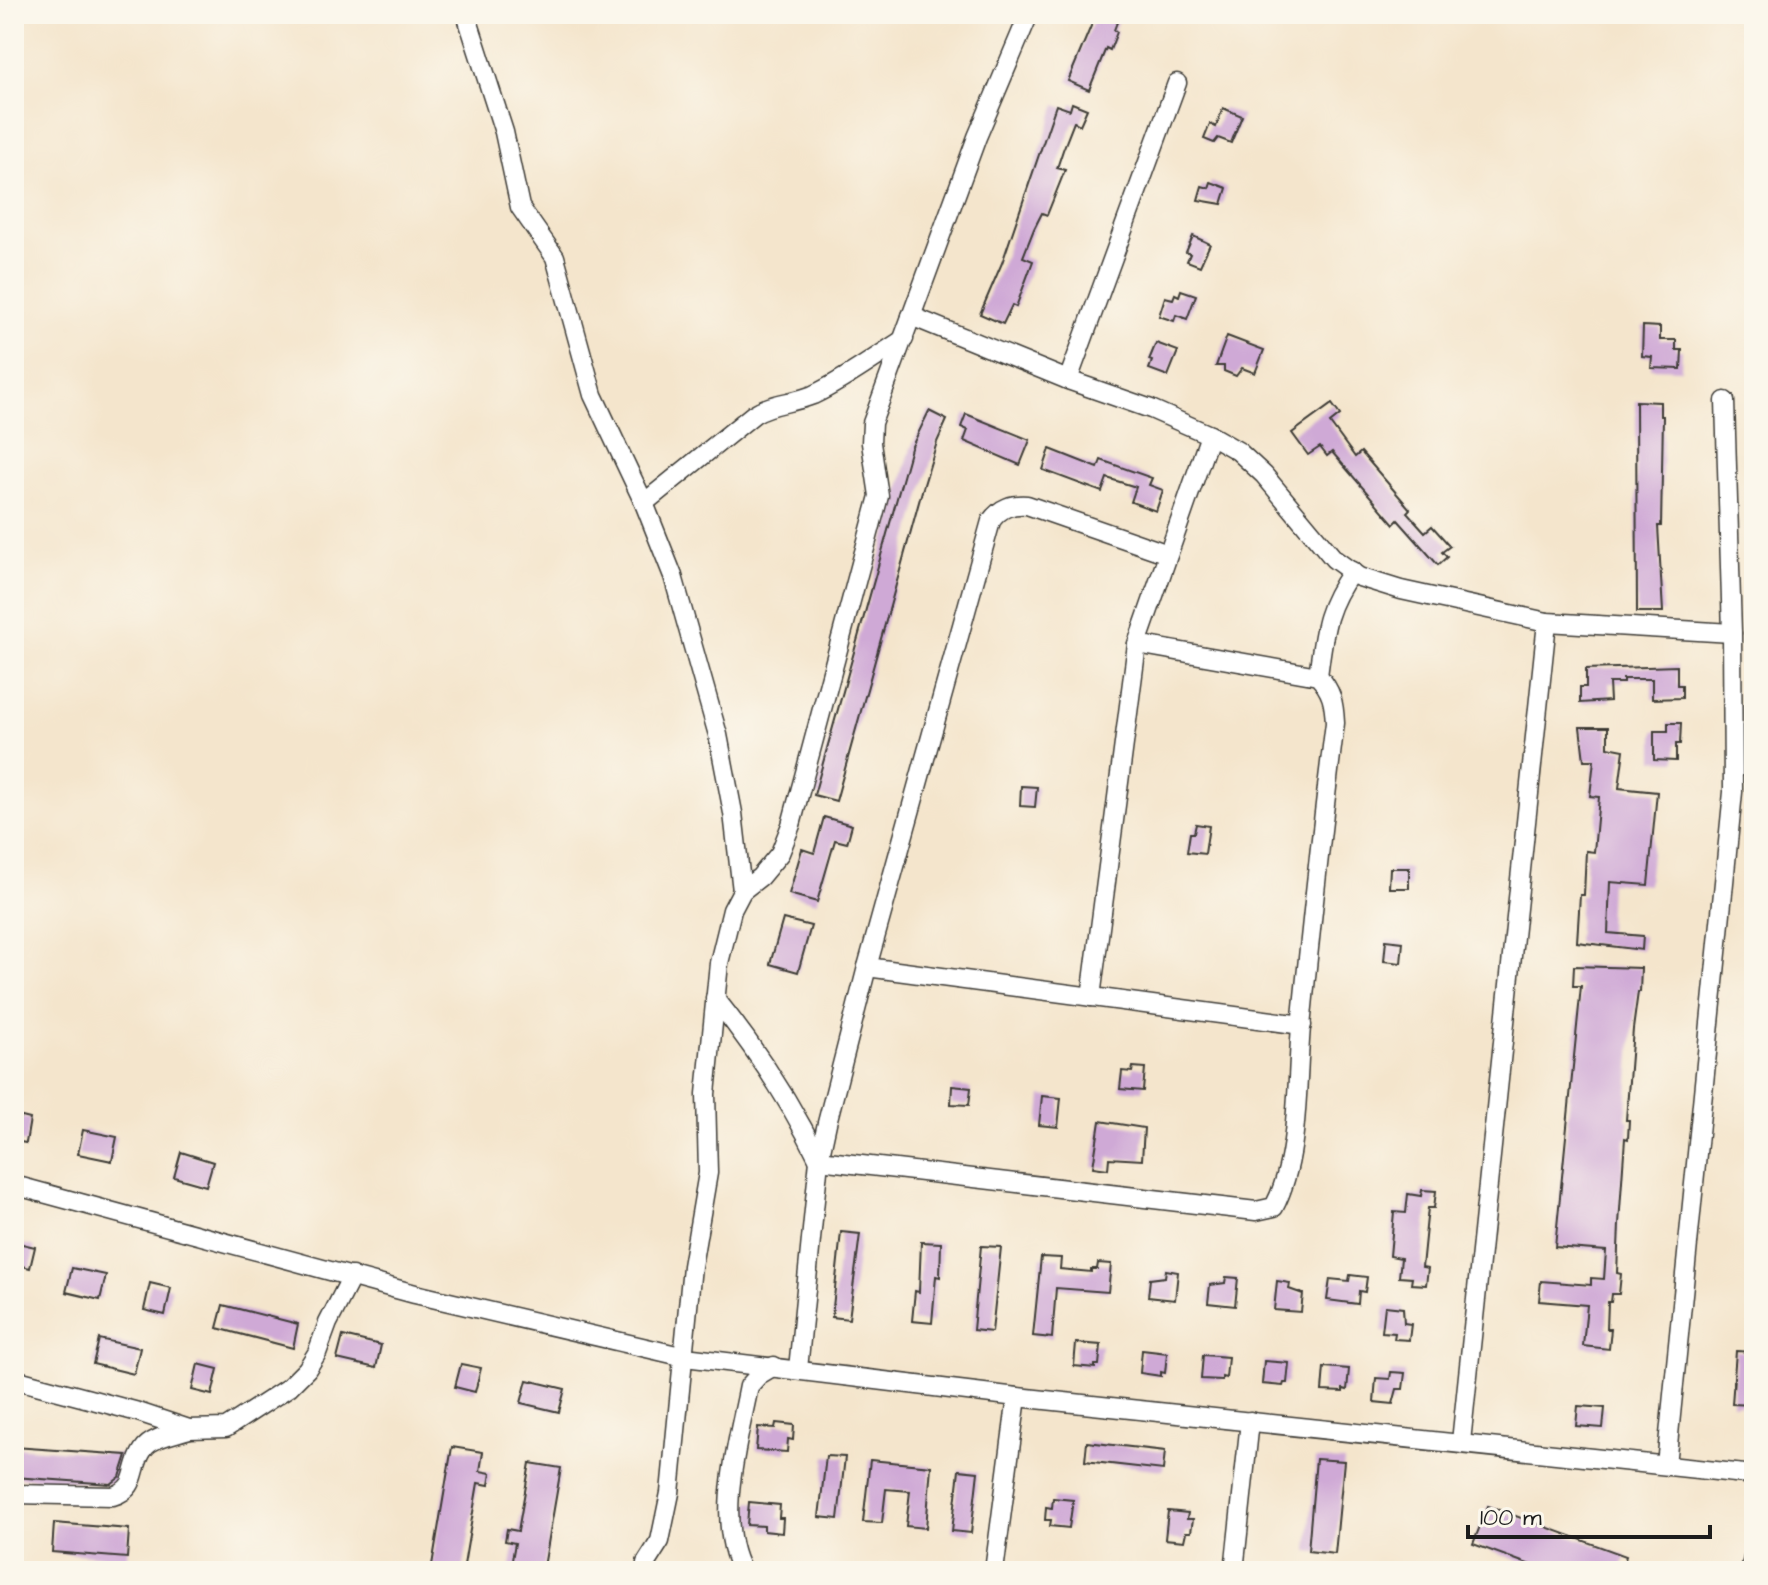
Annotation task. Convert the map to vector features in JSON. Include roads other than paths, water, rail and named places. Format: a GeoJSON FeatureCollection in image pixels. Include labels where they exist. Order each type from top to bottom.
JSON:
{"type":"FeatureCollection","features":[{"type":"Feature","properties":{"kind":"street"},"geometry":{"type":"LineString","coordinates":[[466,14],[504,132],[520,207],[555,257],[593,395],[644,503],[673,576],[718,735],[733,813],[742,891]]}},
{"type":"Feature","properties":{"kind":"street"},"geometry":{"type":"LineString","coordinates":[[645,1571],[646,1563],[660,1541],[670,1493],[692,1266],[708,1173],[706,1094],[715,998],[719,963],[732,910],[742,891],[760,877],[780,853],[791,825],[879,496],[871,443],[872,423],[977,137],[1029,14]]}},
{"type":"Feature","properties":{"kind":"street"},"geometry":{"type":"LineString","coordinates":[[1068,380],[1177,83]]}},
{"type":"Feature","properties":{"kind":"street"},"geometry":{"type":"LineString","coordinates":[[911,316],[1068,380],[1151,409],[1238,451],[1264,475],[1334,559],[1359,577],[1401,590],[1547,622],[1732,633]]}},
{"type":"Feature","properties":{"kind":"street"},"geometry":{"type":"LineString","coordinates":[[644,503],[754,414],[818,392],[904,339]]}},
{"type":"Feature","properties":{"kind":"street"},"geometry":{"type":"LineString","coordinates":[[1666,1465],[1733,792],[1725,401]]}},
{"type":"Feature","properties":{"kind":"street"},"geometry":{"type":"LineString","coordinates":[[1091,997],[1137,644],[1210,435]]}},
{"type":"Feature","properties":{"kind":"street"},"geometry":{"type":"LineString","coordinates":[[798,1369],[819,1160],[867,967],[987,536],[996,515],[1013,504],[1027,505],[1168,554]]}},
{"type":"Feature","properties":{"kind":"street"},"geometry":{"type":"LineString","coordinates":[[1318,676],[1326,622],[1335,596],[1352,571]]}},
{"type":"Feature","properties":{"kind":"street"},"geometry":{"type":"LineString","coordinates":[[1461,1442],[1547,622]]}},
{"type":"Feature","properties":{"kind":"street"},"geometry":{"type":"LineString","coordinates":[[819,1160],[1256,1211],[1274,1207],[1282,1193],[1288,1166],[1335,723],[1334,702],[1328,687],[1318,676],[1137,644]]}},
{"type":"Feature","properties":{"kind":"street"},"geometry":{"type":"LineString","coordinates":[[867,967],[1302,1025]]}},
{"type":"Feature","properties":{"kind":"street"},"geometry":{"type":"LineString","coordinates":[[715,998],[743,1033],[795,1111],[819,1160]]}},
{"type":"Feature","properties":{"kind":"street"},"geometry":{"type":"LineString","coordinates":[[14,1185],[352,1276],[685,1357],[1017,1397],[1754,1475]]}},
{"type":"Feature","properties":{"kind":"street"},"geometry":{"type":"LineString","coordinates":[[14,1494],[113,1496],[124,1493],[130,1487],[143,1449],[154,1441],[189,1429],[226,1428],[289,1387],[307,1369],[352,1276]]}},
{"type":"Feature","properties":{"kind":"street"},"geometry":{"type":"LineString","coordinates":[[742,1571],[731,1536],[730,1476],[749,1386],[774,1366]]}},
{"type":"Feature","properties":{"kind":"street"},"geometry":{"type":"LineString","coordinates":[[14,1379],[189,1429]]}},
{"type":"Feature","properties":{"kind":"street"},"geometry":{"type":"LineString","coordinates":[[994,1571],[1017,1397]]}},
{"type":"Feature","properties":{"kind":"street"},"geometry":{"type":"LineString","coordinates":[[1234,1571],[1250,1421]]}},
{"type":"Feature","properties":{"kind":"street"},"geometry":{"type":"LineString","coordinates":[[1750,1571],[1754,1554]]}}]}
